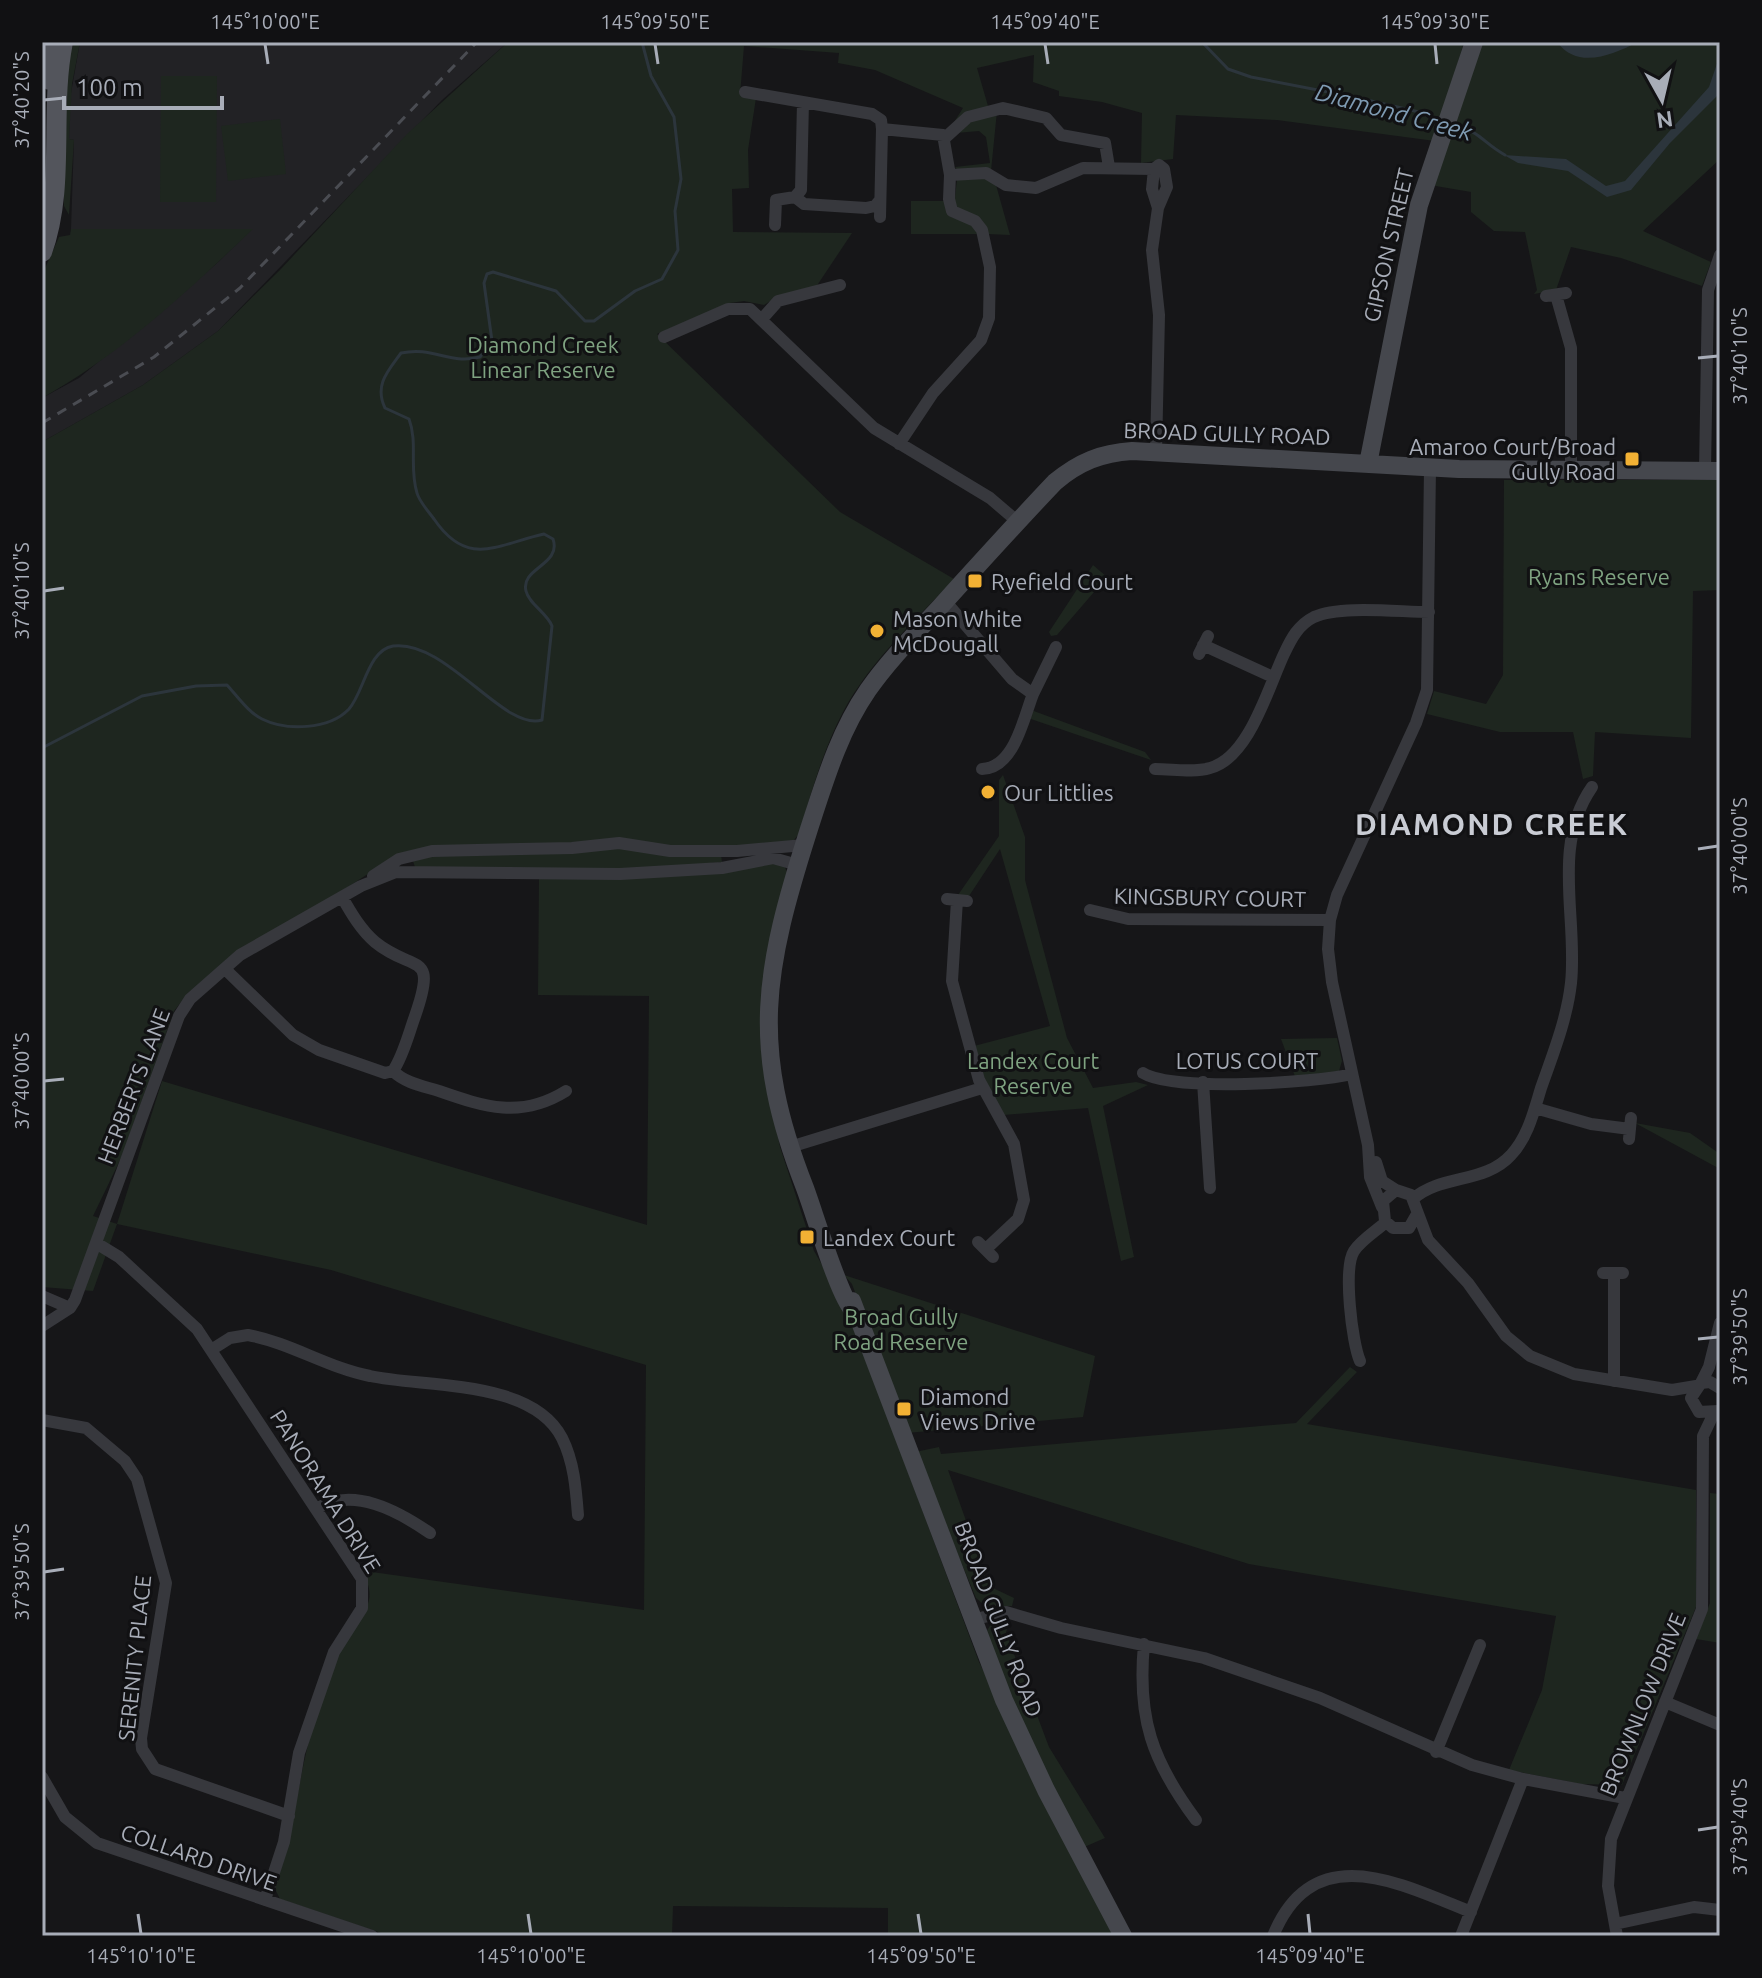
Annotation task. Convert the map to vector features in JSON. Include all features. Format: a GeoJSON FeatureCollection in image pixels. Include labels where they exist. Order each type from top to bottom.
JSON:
{"type":"FeatureCollection","features":[{"type":"Feature","properties":{"kind":"main road"},"geometry":{"type":"LineString","coordinates":[[46,42],[54,120]]}},
{"type":"Feature","properties":{"kind":"main road"},"geometry":{"type":"LineString","coordinates":[[42,252],[53,212],[54,120],[63,42]]}},
{"type":"Feature","properties":{"kind":"street","name":"GIPSON STREET"},"geometry":{"type":"LineString","coordinates":[[1368,464],[1419,205],[1474,42]]}},
{"type":"Feature","properties":{"kind":"street"},"geometry":{"type":"LineString","coordinates":[[745,92],[872,114],[881,120],[880,217]]}},
{"type":"Feature","properties":{"kind":"street"},"geometry":{"type":"LineString","coordinates":[[795,197],[802,186],[803,102]]}},
{"type":"Feature","properties":{"kind":"street"},"geometry":{"type":"LineString","coordinates":[[882,129],[946,137],[976,113],[1012,109],[1046,118],[1061,135],[1105,143],[1109,167]]}},
{"type":"Feature","properties":{"kind":"street"},"geometry":{"type":"LineString","coordinates":[[899,444],[927,401],[981,340],[989,318],[990,267],[984,236],[977,223],[952,211],[946,137]]}},
{"type":"Feature","properties":{"kind":"street"},"geometry":{"type":"LineString","coordinates":[[950,175],[986,173],[1006,185],[1036,188],[1076,170],[1109,167],[1154,169],[1152,189],[1158,208],[1152,250],[1159,315],[1156,452]]}},
{"type":"Feature","properties":{"kind":"street"},"geometry":{"type":"LineString","coordinates":[[775,225],[776,200],[795,197],[804,204],[866,208],[875,206],[880,200]]}},
{"type":"Feature","properties":{"kind":"street"},"geometry":{"type":"LineString","coordinates":[[1713,471],[1708,290],[1720,255]]}},
{"type":"Feature","properties":{"kind":"street"},"geometry":{"type":"LineString","coordinates":[[762,319],[779,301],[840,285]]}},
{"type":"Feature","properties":{"kind":"street"},"geometry":{"type":"LineString","coordinates":[[1556,295],[1571,348],[1571,470]]}},
{"type":"Feature","properties":{"kind":"street"},"geometry":{"type":"LineString","coordinates":[[664,337],[738,307],[750,309],[866,421],[990,498],[1018,522]]}},
{"type":"Feature","properties":{"kind":"street","name":"BROAD GULLY ROAD"},"geometry":{"type":"LineString","coordinates":[[1123,1936],[1032,1762],[971,1620],[853,1310],[840,1294],[836,1272],[790,1147],[772,1083],[767,1016],[772,968],[798,865],[830,765],[859,704],[882,671],[945,601],[1055,482],[1081,463],[1113,452],[1430,468],[1713,471]]}},
{"type":"Feature","properties":{"kind":"street"},"geometry":{"type":"LineString","coordinates":[[1430,468],[1429,671],[1422,708],[1337,895],[1330,920],[1329,965],[1368,1145],[1379,1178],[1413,1199],[1428,1240],[1468,1283],[1517,1346],[1558,1370],[1672,1390],[1698,1385],[1717,1386],[1709,1367]]}},
{"type":"Feature","properties":{"kind":"street"},"geometry":{"type":"LineString","coordinates":[[945,601],[1012,679],[1033,694]]}},
{"type":"Feature","properties":{"kind":"street"},"geometry":{"type":"LineString","coordinates":[[1155,769],[1202,770],[1228,760],[1246,739],[1294,635],[1316,616],[1331,612],[1429,612]]}},
{"type":"Feature","properties":{"kind":"street"},"geometry":{"type":"LineString","coordinates":[[1203,645],[1273,677]]}},
{"type":"Feature","properties":{"kind":"street"},"geometry":{"type":"LineString","coordinates":[[982,769],[995,768],[1006,757],[1056,647]]}},
{"type":"Feature","properties":{"kind":"street"},"geometry":{"type":"LineString","coordinates":[[1413,1199],[1426,1189],[1476,1176],[1505,1161],[1523,1139],[1569,996],[1572,956],[1569,855],[1579,811],[1592,787]]}},
{"type":"Feature","properties":{"kind":"street","name":"HERBERTS LANE"},"geometry":{"type":"LineString","coordinates":[[361,886],[386,866],[415,854],[572,848],[619,843],[670,851],[804,845]]}},
{"type":"Feature","properties":{"kind":"street"},"geometry":{"type":"LineString","coordinates":[[722,851],[726,861],[722,868]]}},
{"type":"Feature","properties":{"kind":"street"},"geometry":{"type":"LineString","coordinates":[[415,854],[410,861],[416,872]]}},
{"type":"Feature","properties":{"kind":"street","name":"HERBERTS LANE"},"geometry":{"type":"LineString","coordinates":[[70,1308],[179,1016],[190,999],[240,955],[361,886],[396,872],[589,874],[722,868],[773,858],[798,865]]}},
{"type":"Feature","properties":{"kind":"street"},"geometry":{"type":"LineString","coordinates":[[342,897],[377,943],[410,959],[424,975],[424,990],[393,1071]]}},
{"type":"Feature","properties":{"kind":"street"},"geometry":{"type":"LineString","coordinates":[[957,900],[952,981],[982,1088],[1011,1137],[1024,1200],[1018,1219],[986,1249]]}},
{"type":"Feature","properties":{"kind":"street","name":"KINGSBURY COURT"},"geometry":{"type":"LineString","coordinates":[[1090,910],[1128,919],[1330,920]]}},
{"type":"Feature","properties":{"kind":"street"},"geometry":{"type":"LineString","coordinates":[[225,969],[282,1026],[305,1043],[385,1073],[393,1071],[408,1081],[496,1109],[525,1109],[566,1091]]}},
{"type":"Feature","properties":{"kind":"street","name":"LOTUS COURT"},"geometry":{"type":"LineString","coordinates":[[1143,1073],[1158,1080],[1203,1082],[1309,1082],[1352,1074]]}},
{"type":"Feature","properties":{"kind":"street"},"geometry":{"type":"LineString","coordinates":[[1203,1082],[1210,1188]]}},
{"type":"Feature","properties":{"kind":"street"},"geometry":{"type":"LineString","coordinates":[[790,1147],[982,1088]]}},
{"type":"Feature","properties":{"kind":"street"},"geometry":{"type":"LineString","coordinates":[[1535,1108],[1591,1124],[1630,1129]]}},
{"type":"Feature","properties":{"kind":"street"},"geometry":{"type":"LineString","coordinates":[[1368,1145],[1370,1177],[1386,1222],[1393,1228],[1428,1240]]}},
{"type":"Feature","properties":{"kind":"street"},"geometry":{"type":"LineString","coordinates":[[1382,1207],[1385,1197],[1396,1190]]}},
{"type":"Feature","properties":{"kind":"street"},"geometry":{"type":"LineString","coordinates":[[1404,1230],[1413,1224],[1417,1214]]}},
{"type":"Feature","properties":{"kind":"street"},"geometry":{"type":"LineString","coordinates":[[1360,1361],[1352,1335],[1351,1258],[1359,1245],[1386,1222]]}},
{"type":"Feature","properties":{"kind":"street","name":"PANORAMA DRIVE"},"geometry":{"type":"LineString","coordinates":[[96,1243],[119,1257],[188,1318],[358,1571],[364,1600],[328,1666],[295,1765],[289,1816],[265,1900]]}},
{"type":"Feature","properties":{"kind":"street"},"geometry":{"type":"LineString","coordinates":[[1613,1273],[1614,1381]]}},
{"type":"Feature","properties":{"kind":"street"},"geometry":{"type":"LineString","coordinates":[[42,1296],[70,1308]]}},
{"type":"Feature","properties":{"kind":"street"},"geometry":{"type":"LineString","coordinates":[[42,1326],[70,1308]]}},
{"type":"Feature","properties":{"kind":"street"},"geometry":{"type":"LineString","coordinates":[[1693,1406],[1698,1385],[1709,1367],[1720,1323]]}},
{"type":"Feature","properties":{"kind":"street"},"geometry":{"type":"LineString","coordinates":[[211,1350],[230,1338],[248,1335],[367,1376],[474,1389],[531,1407],[543,1414],[562,1437],[575,1480],[578,1515]]}},
{"type":"Feature","properties":{"kind":"street"},"geometry":{"type":"LineString","coordinates":[[1672,1390],[1704,1414],[1717,1410]]}},
{"type":"Feature","properties":{"kind":"street","name":"BROWNLOW DRIVE"},"geometry":{"type":"LineString","coordinates":[[1616,1930],[1609,1897],[1608,1862],[1625,1798],[1702,1609],[1703,1436],[1693,1406]]}},
{"type":"Feature","properties":{"kind":"street","name":"BROWNLOW DRIVE"},"geometry":{"type":"LineString","coordinates":[[1703,1436],[1717,1410]]}},
{"type":"Feature","properties":{"kind":"street","name":"SERENITY PLACE"},"geometry":{"type":"LineString","coordinates":[[42,1420],[86,1428],[125,1461],[137,1479],[166,1583],[141,1738],[147,1760],[165,1774],[289,1816]]}},
{"type":"Feature","properties":{"kind":"street"},"geometry":{"type":"LineString","coordinates":[[316,1509],[328,1502],[347,1498],[390,1509],[430,1533]]}},
{"type":"Feature","properties":{"kind":"street"},"geometry":{"type":"LineString","coordinates":[[971,1620],[1006,1612],[1061,1628],[1144,1644],[1279,1682],[1436,1752],[1523,1779],[1625,1798]]}},
{"type":"Feature","properties":{"kind":"street"},"geometry":{"type":"LineString","coordinates":[[1144,1644],[1141,1695],[1149,1737],[1163,1772],[1196,1820]]}},
{"type":"Feature","properties":{"kind":"street"},"geometry":{"type":"LineString","coordinates":[[1436,1752],[1480,1645]]}},
{"type":"Feature","properties":{"kind":"street"},"geometry":{"type":"LineString","coordinates":[[1665,1702],[1720,1725]]}},
{"type":"Feature","properties":{"kind":"street","name":"COLLARD DRIVE"},"geometry":{"type":"LineString","coordinates":[[42,1777],[65,1817],[88,1838],[372,1936]]}},
{"type":"Feature","properties":{"kind":"street"},"geometry":{"type":"LineString","coordinates":[[1461,1936],[1523,1779]]}},
{"type":"Feature","properties":{"kind":"street"},"geometry":{"type":"LineString","coordinates":[[1273,1936],[1288,1909],[1304,1894],[1324,1882],[1347,1875],[1380,1877],[1471,1912]]}},
{"type":"Feature","properties":{"kind":"street"},"geometry":{"type":"LineString","coordinates":[[1616,1930],[1694,1907],[1720,1910]]}},
{"type":"Feature","properties":{"kind":"shaded area"},"geometry":{"type":"Polygon","coordinates":[[[80,42],[508,42],[442,100],[218,331],[143,385],[42,442],[42,398],[79,378],[215,265],[252,229],[71,229],[74,140],[69,139],[70,99],[80,42]]]}},
{"type":"Feature","properties":{"kind":"shaded area"},"geometry":{"type":"Polygon","coordinates":[[[1557,42],[1638,42],[1606,55],[1585,58],[1565,51],[1557,42]]]}},
{"type":"Feature","properties":{"kind":"shaded area"},"geometry":{"type":"Polygon","coordinates":[[[1720,55],[1718,95],[1670,143],[1631,190],[1607,197],[1568,171],[1518,163],[1504,155],[1566,159],[1606,186],[1625,181],[1709,87],[1720,55]]]}},
{"type":"Feature","properties":{"kind":"green space"},"geometry":{"type":"Polygon","coordinates":[[[74,42],[80,42],[72,84],[69,139],[74,140],[69,215],[64,206],[63,77],[74,42]]]}},
{"type":"Feature","properties":{"kind":"green space","name":"Diamond Creek Linear Reserve"},"geometry":{"type":"Polygon","coordinates":[[[508,42],[1464,42],[1435,141],[1277,120],[1176,115],[1173,159],[1141,163],[1142,113],[1102,102],[1059,96],[1059,91],[1033,82],[1034,55],[977,68],[988,106],[951,127],[963,108],[875,70],[838,63],[839,53],[744,46],[740,95],[756,98],[748,150],[749,188],[732,189],[733,232],[852,233],[816,287],[775,298],[764,305],[744,301],[730,303],[657,334],[840,512],[954,579],[894,642],[854,693],[829,741],[799,834],[793,841],[721,855],[722,862],[647,869],[415,867],[413,861],[389,860],[189,992],[174,1011],[122,1156],[93,1216],[117,1224],[93,1291],[42,1287],[42,442],[143,385],[218,331],[280,270],[407,134],[508,42]]]}},
{"type":"Feature","properties":{"kind":"green space"},"geometry":{"type":"Polygon","coordinates":[[[1480,42],[1720,42],[1720,159],[1643,231],[1711,262],[1702,286],[1621,258],[1571,247],[1556,290],[1534,294],[1537,290],[1525,232],[1494,231],[1471,212],[1471,192],[1430,185],[1480,42]]]}},
{"type":"Feature","properties":{"kind":"green space"},"geometry":{"type":"Polygon","coordinates":[[[161,76],[217,76],[216,202],[160,202],[161,76]]]}},
{"type":"Feature","properties":{"kind":"green space"},"geometry":{"type":"Polygon","coordinates":[[[997,111],[991,171],[958,170],[955,167],[990,163],[986,137],[979,131],[956,133],[967,121],[997,111]]]}},
{"type":"Feature","properties":{"kind":"green space"},"geometry":{"type":"Polygon","coordinates":[[[280,119],[286,174],[228,181],[221,126],[280,119]]]}},
{"type":"Feature","properties":{"kind":"green space"},"geometry":{"type":"Polygon","coordinates":[[[984,176],[996,185],[1010,235],[988,234],[954,206],[957,180],[984,176]]]}},
{"type":"Feature","properties":{"kind":"green space"},"geometry":{"type":"Polygon","coordinates":[[[911,201],[944,201],[951,217],[968,222],[979,234],[911,234],[911,201]]]}},
{"type":"Feature","properties":{"kind":"green space"},"geometry":{"type":"Polygon","coordinates":[[[71,229],[253,229],[126,342],[42,398],[42,275],[59,237],[70,235],[71,229]]]}},
{"type":"Feature","properties":{"kind":"green space","name":"Ryans Reserve"},"geometry":{"type":"Polygon","coordinates":[[[1504,480],[1720,480],[1720,590],[1693,591],[1691,738],[1595,732],[1593,776],[1583,779],[1573,732],[1500,732],[1427,714],[1434,691],[1486,704],[1503,675],[1504,480]]]}},
{"type":"Feature","properties":{"kind":"green space"},"geometry":{"type":"Polygon","coordinates":[[[1093,565],[1107,577],[1057,635],[1051,636],[1049,632],[1093,565]]]}},
{"type":"Feature","properties":{"kind":"green space"},"geometry":{"type":"Polygon","coordinates":[[[1031,710],[1145,752],[1151,760],[1028,718],[1031,710]]]}},
{"type":"Feature","properties":{"kind":"green space","name":"Landex Court Reserve"},"geometry":{"type":"Polygon","coordinates":[[[1003,775],[1025,837],[1025,880],[1067,1038],[1093,1088],[1136,1082],[1148,1085],[1103,1106],[1134,1257],[1121,1261],[1088,1108],[1004,1115],[983,1076],[974,1046],[1050,1026],[1000,849],[969,896],[958,895],[999,836],[999,780],[1003,775]]]}},
{"type":"Feature","properties":{"kind":"green space"},"geometry":{"type":"Polygon","coordinates":[[[771,861],[785,867],[788,875],[764,1064],[780,1147],[814,1251],[846,1306],[979,1662],[1117,1936],[888,1936],[888,1908],[673,1906],[672,1936],[390,1936],[280,1899],[275,1889],[320,1699],[346,1640],[368,1604],[369,1587],[358,1564],[372,1572],[644,1610],[646,1365],[331,1270],[117,1224],[162,1081],[647,1225],[649,996],[538,995],[539,877],[771,861]]]}},
{"type":"Feature","properties":{"kind":"green space"},"geometry":{"type":"Polygon","coordinates":[[[1337,1038],[1342,1061],[1339,1071],[1296,1079],[1281,1039],[1337,1038]]]}},
{"type":"Feature","properties":{"kind":"green space"},"geometry":{"type":"Polygon","coordinates":[[[1635,1123],[1690,1133],[1720,1154],[1720,1169],[1635,1123]]]}},
{"type":"Feature","properties":{"kind":"green space","name":"Broad Gully Road Reserve"},"geometry":{"type":"Polygon","coordinates":[[[844,1275],[1095,1356],[1083,1417],[907,1433],[852,1284],[844,1275]]]}},
{"type":"Feature","properties":{"kind":"green space"},"geometry":{"type":"Polygon","coordinates":[[[1350,1367],[1357,1372],[1307,1424],[1696,1490],[1696,1607],[1622,1785],[1581,1784],[1509,1770],[1542,1690],[1556,1616],[1249,1564],[948,1470],[986,1577],[995,1589],[1014,1598],[1012,1606],[985,1606],[976,1598],[915,1452],[939,1447],[941,1454],[1296,1423],[1350,1367]]]}},
{"type":"Feature","properties":{"kind":"green space"},"geometry":{"type":"Polygon","coordinates":[[[1710,1493],[1720,1494],[1720,1643],[1696,1639],[1710,1603],[1710,1493]]]}},
{"type":"Feature","properties":{"kind":"green space"},"geometry":{"type":"Polygon","coordinates":[[[995,1618],[1009,1619],[1006,1633],[1049,1747],[1105,1838],[1082,1848],[1037,1760],[986,1632],[995,1618]]]}},
{"type":"Feature","properties":{"kind":"waterway","name":"Diamond Creek"},"geometry":{"type":"LineString","coordinates":[[42,748],[142,696],[196,686],[227,685],[252,713],[272,723],[295,727],[319,725],[341,716],[349,709],[372,663],[385,649],[393,646],[413,648],[433,656],[510,713],[527,720],[542,720],[552,626],[528,596],[526,583],[552,555],[553,539],[544,534],[484,549],[459,544],[447,534],[417,493],[409,419],[385,408],[382,385],[401,353],[423,352],[459,359],[480,357],[492,341],[484,283],[487,274],[493,272],[556,291],[585,321],[594,321],[635,291],[662,279],[678,250],[675,211],[681,179],[674,117],[651,76],[642,42]]}},
{"type":"Feature","properties":{"kind":"waterway","name":"Diamond Creek"},"geometry":{"type":"LineString","coordinates":[[1202,42],[1228,69],[1251,77],[1419,112],[1440,122]]}},
{"type":"Feature","properties":{"kind":"waterway","name":"Diamond Creek"},"geometry":{"type":"LineString","coordinates":[[1455,125],[1476,134],[1505,155]]}},
{"type":"Feature","properties":{"kind":"railway"},"geometry":{"type":"LineString","coordinates":[[42,423],[154,357],[240,288],[477,42]]}},
{"type":"Feature","properties":{"kind":"place","name":"Amaroo Court/Broad Gully Road"},"geometry":{"type":"Point","coordinates":[1632,459]}},
{"type":"Feature","properties":{"kind":"place","name":"Ryefield Court"},"geometry":{"type":"Point","coordinates":[975,581]}},
{"type":"Feature","properties":{"kind":"place","name":"Mason White McDougall"},"geometry":{"type":"Point","coordinates":[877,631]}},
{"type":"Feature","properties":{"kind":"place","name":"Our Littlies"},"geometry":{"type":"Point","coordinates":[988,792]}},
{"type":"Feature","properties":{"kind":"place","name":"Landex Court"},"geometry":{"type":"Point","coordinates":[807,1237]}},
{"type":"Feature","properties":{"kind":"place","name":"Diamond Views Drive"},"geometry":{"type":"Point","coordinates":[904,1409]}},
{"type":"Feature","properties":{"kind":"district","name":"DIAMOND CREEK"},"geometry":{"type":"Point","coordinates":[1492,824]}}]}
